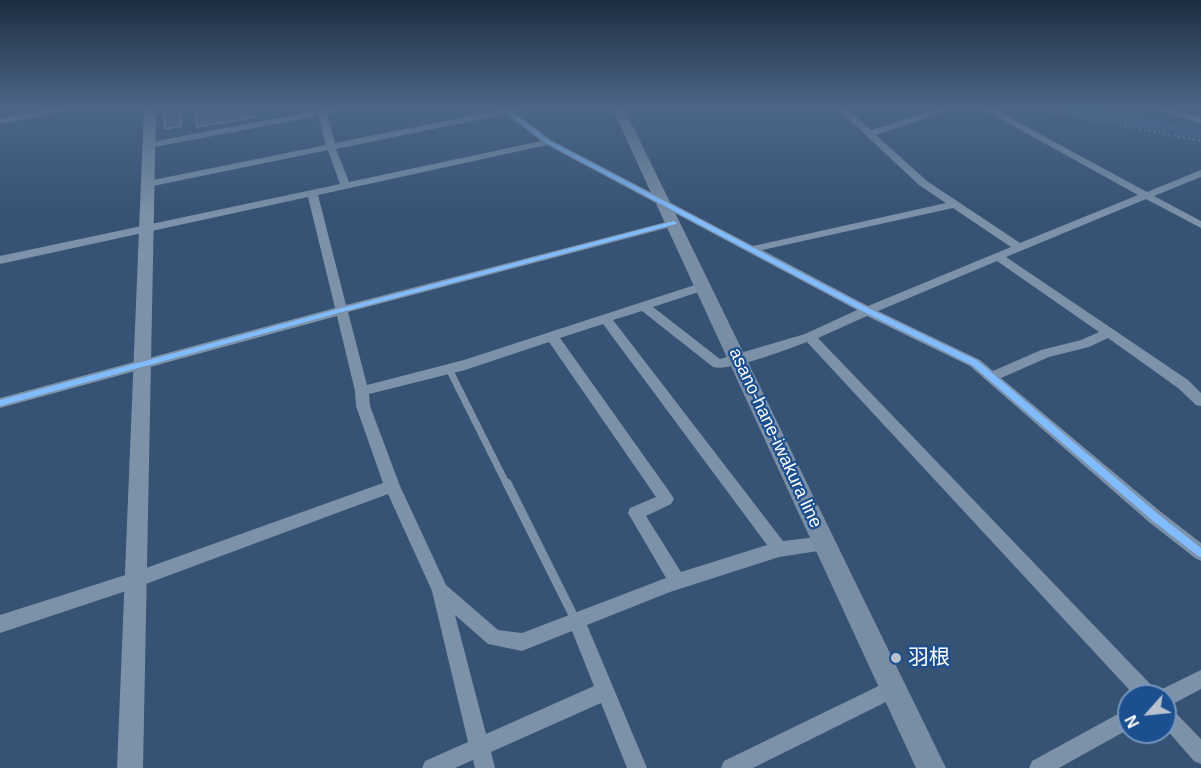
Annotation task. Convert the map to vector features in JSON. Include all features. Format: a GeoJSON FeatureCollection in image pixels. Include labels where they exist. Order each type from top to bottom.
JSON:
{"type":"FeatureCollection","features":[{"type":"Feature","properties":{"kind":"main road","name":"asano-hane-iwakura line"},"geometry":{"type":"LineString","coordinates":[[635,144],[931,768]]}},
{"type":"Feature","properties":{"kind":"street"},"geometry":{"type":"LineString","coordinates":[[130,768],[149,145],[155,144]]}},
{"type":"Feature","properties":{"kind":"street"},"geometry":{"type":"LineString","coordinates":[[330,144],[345,185]]}},
{"type":"Feature","properties":{"kind":"street"},"geometry":{"type":"LineString","coordinates":[[148,184],[346,144]]}},
{"type":"Feature","properties":{"kind":"street"},"geometry":{"type":"LineString","coordinates":[[0,260],[539,144]]}},
{"type":"Feature","properties":{"kind":"street"},"geometry":{"type":"LineString","coordinates":[[551,144],[868,311],[975,363],[1155,517],[1201,553]]}},
{"type":"Feature","properties":{"kind":"street"},"geometry":{"type":"LineString","coordinates":[[881,144],[923,183],[1020,248]]}},
{"type":"Feature","properties":{"kind":"street"},"geometry":{"type":"LineString","coordinates":[[1051,144],[1201,225]]}},
{"type":"Feature","properties":{"kind":"street"},"geometry":{"type":"LineString","coordinates":[[644,306],[718,364],[738,360],[809,337],[905,294],[1201,173]]}},
{"type":"Feature","properties":{"kind":"street"},"geometry":{"type":"LineString","coordinates":[[312,192],[362,391],[363,406],[392,486],[440,591],[485,768]]}},
{"type":"Feature","properties":{"kind":"street"},"geometry":{"type":"LineString","coordinates":[[753,249],[953,205]]}},
{"type":"Feature","properties":{"kind":"street"},"geometry":{"type":"LineString","coordinates":[[0,403],[143,366],[342,310],[674,224]]}},
{"type":"Feature","properties":{"kind":"street"},"geometry":{"type":"LineString","coordinates":[[999,257],[1183,384],[1201,401]]}},
{"type":"Feature","properties":{"kind":"street"},"geometry":{"type":"LineString","coordinates":[[362,391],[449,369],[704,286]]}},
{"type":"Feature","properties":{"kind":"street"},"geometry":{"type":"LineString","coordinates":[[605,318],[779,549]]}},
{"type":"Feature","properties":{"kind":"street"},"geometry":{"type":"LineString","coordinates":[[991,377],[1046,353],[1084,344],[1108,333]]}},
{"type":"Feature","properties":{"kind":"street"},"geometry":{"type":"LineString","coordinates":[[551,335],[666,500],[636,513],[677,581]]}},
{"type":"Feature","properties":{"kind":"street"},"geometry":{"type":"LineString","coordinates":[[809,337],[1137,684]]}},
{"type":"Feature","properties":{"kind":"street"},"geometry":{"type":"LineString","coordinates":[[0,624],[135,580],[392,486]]}},
{"type":"Feature","properties":{"kind":"street"},"geometry":{"type":"LineString","coordinates":[[440,591],[494,638],[522,642],[677,581],[779,549],[825,543]]}},
{"type":"Feature","properties":{"kind":"street"},"geometry":{"type":"LineString","coordinates":[[577,622],[637,768]]}},
{"type":"Feature","properties":{"kind":"street"},"geometry":{"type":"LineString","coordinates":[[1177,692],[1201,679]]}},
{"type":"Feature","properties":{"kind":"street"},"geometry":{"type":"LineString","coordinates":[[731,768],[893,688]]}},
{"type":"Feature","properties":{"kind":"street"},"geometry":{"type":"LineString","coordinates":[[432,768],[479,745],[605,691]]}},
{"type":"Feature","properties":{"kind":"street"},"geometry":{"type":"LineString","coordinates":[[1039,768],[1117,725]]}},
{"type":"Feature","properties":{"kind":"street"},"geometry":{"type":"LineString","coordinates":[[1177,727],[1201,754]]}},
{"type":"Feature","properties":{"kind":"lane"},"geometry":{"type":"LineString","coordinates":[[449,369],[577,622]]}},
{"type":"Feature","properties":{"kind":"cycle path"},"geometry":{"type":"LineString","coordinates":[[551,144],[868,311],[975,363],[1155,517],[1201,553]]}},
{"type":"Feature","properties":{"kind":"cycle path"},"geometry":{"type":"LineString","coordinates":[[0,403],[674,223]]}},
{"type":"Feature","properties":{"kind":"place","name":"羽根"},"geometry":{"type":"Point","coordinates":[896,658]}}]}
